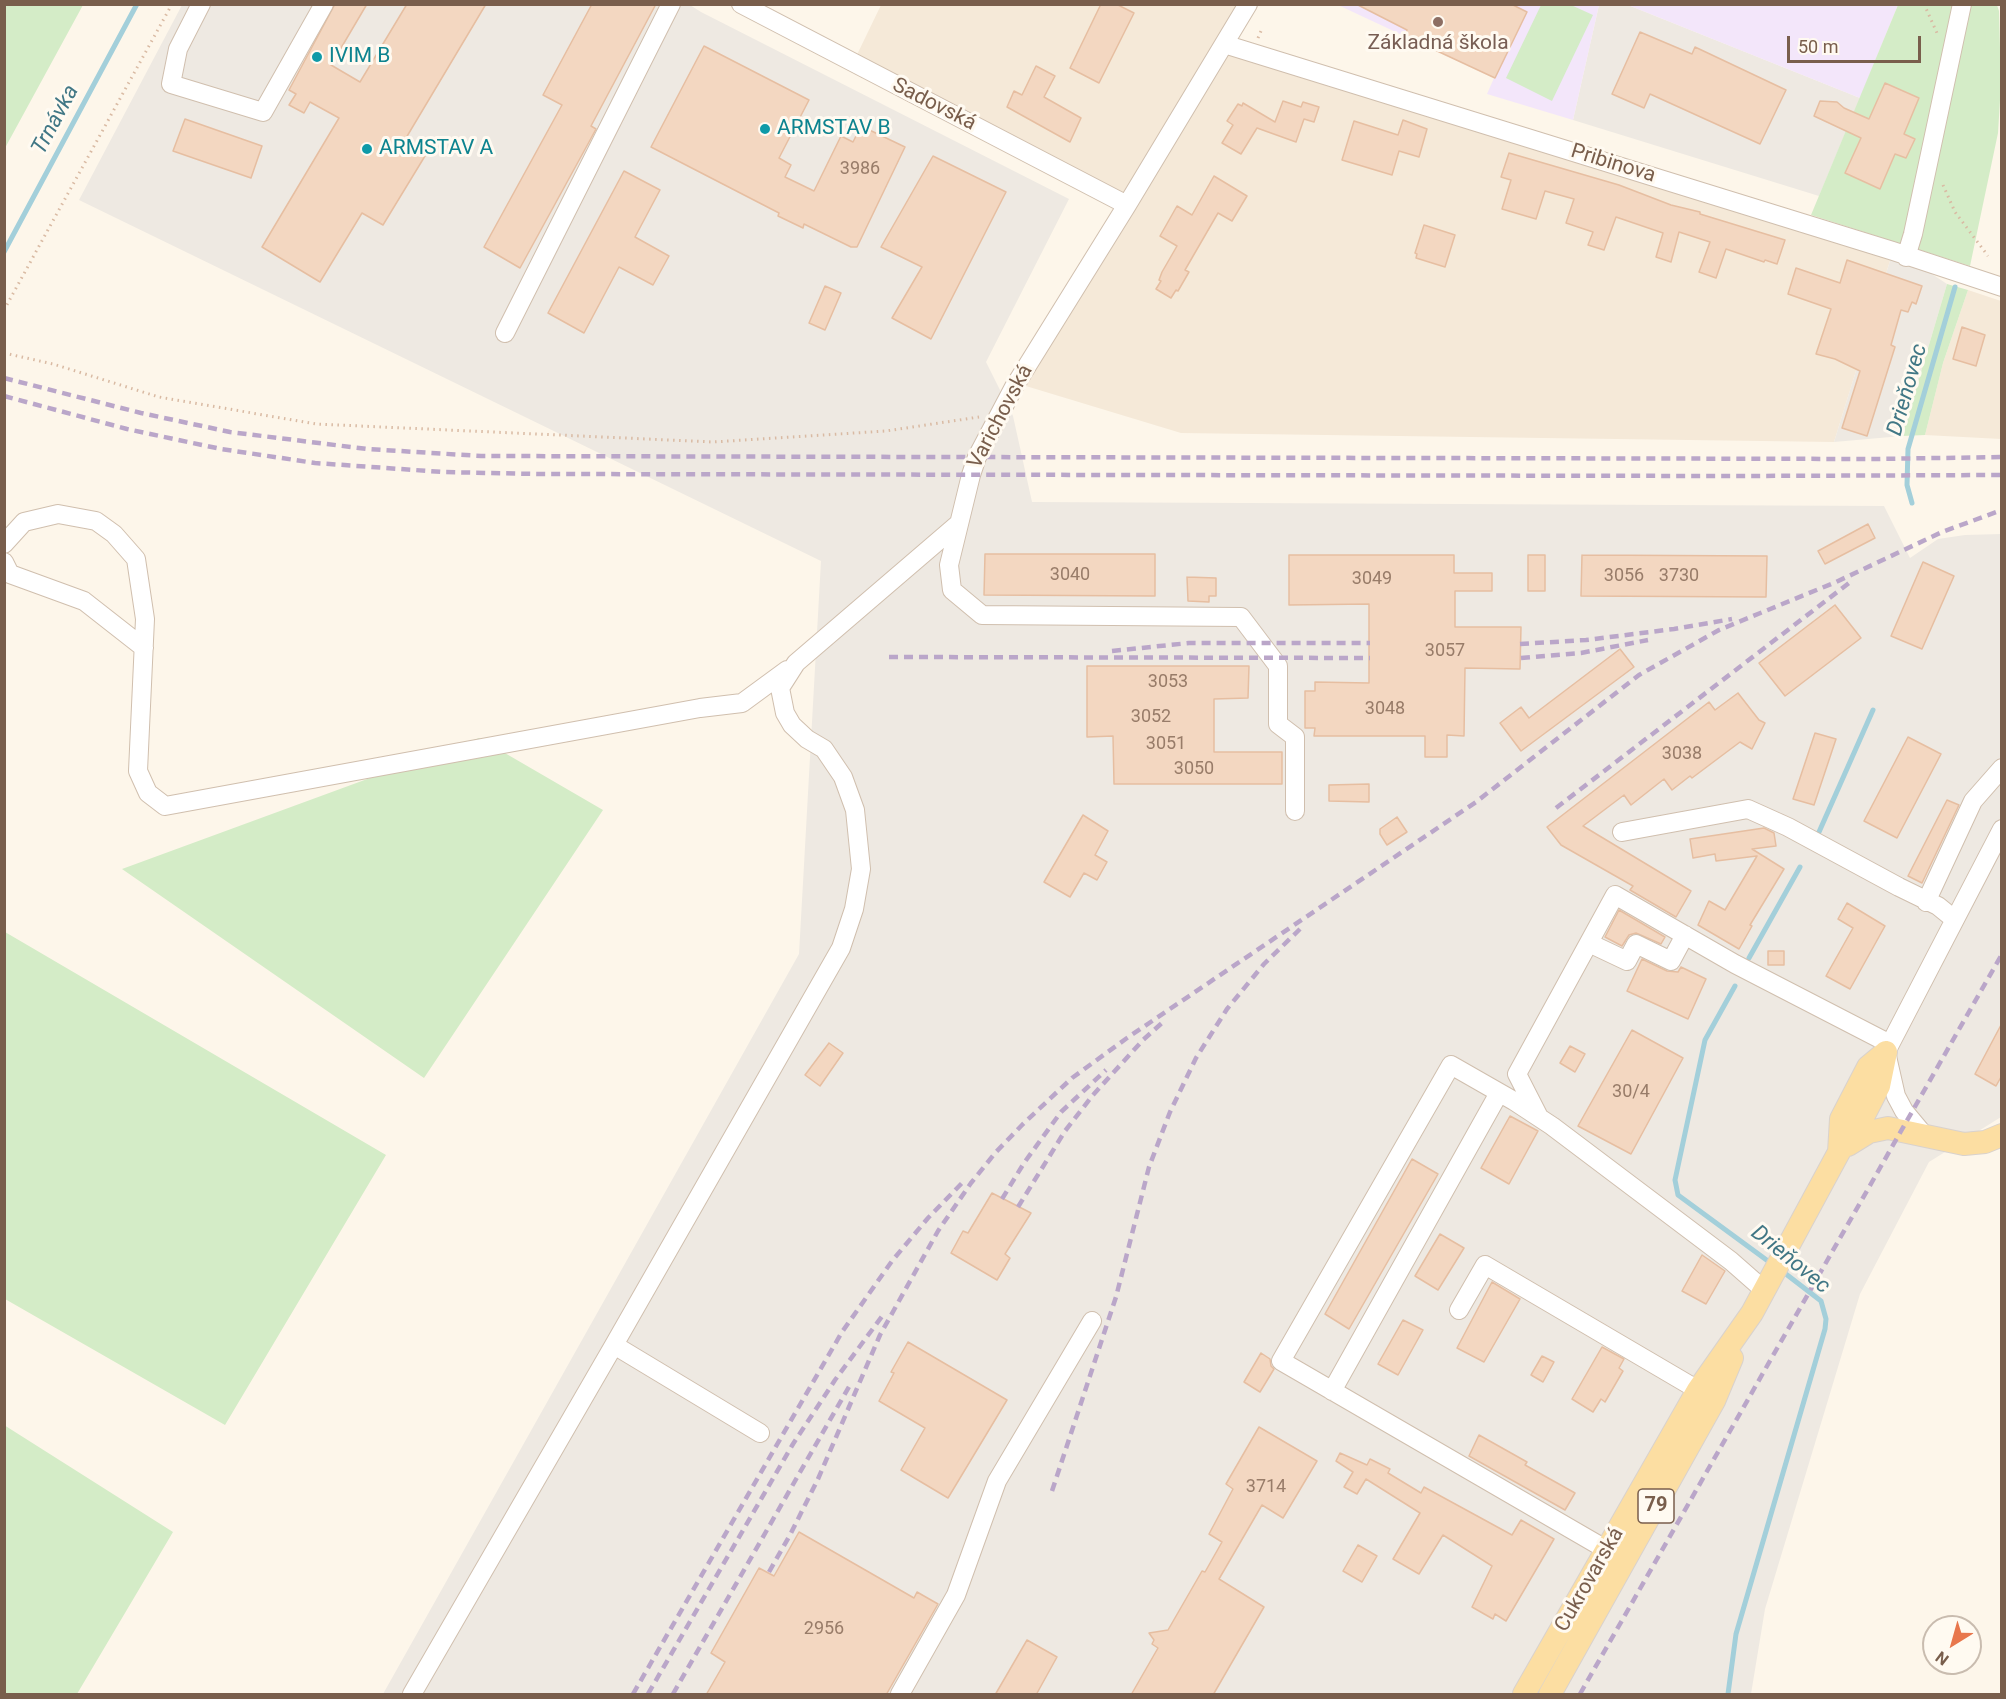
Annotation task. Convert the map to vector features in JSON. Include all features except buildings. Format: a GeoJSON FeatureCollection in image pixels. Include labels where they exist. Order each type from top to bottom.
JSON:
{"type":"FeatureCollection","features":[{"type":"Feature","properties":{"kind":"main road","name":"Cukrovarská"},"geometry":{"type":"LineString","coordinates":[[1550,1695],[1714,1401],[1752,1313],[1839,1152],[1862,1119],[1879,1086],[1888,1048]]}},
{"type":"Feature","properties":{"kind":"main road","name":"79"},"geometry":{"type":"LineString","coordinates":[[1839,1152],[1861,1135],[1879,1129],[1902,1130],[1964,1144],[1984,1142],[2001,1135]]}},
{"type":"Feature","properties":{"kind":"main road","name":"Cukrovarská"},"geometry":{"type":"LineString","coordinates":[[1524,1695],[1698,1390],[1752,1313]]}},
{"type":"Feature","properties":{"kind":"street"},"geometry":{"type":"LineString","coordinates":[[201,4],[178,49],[171,84],[263,112],[324,4]]}},
{"type":"Feature","properties":{"kind":"street"},"geometry":{"type":"LineString","coordinates":[[505,333],[671,4]]}},
{"type":"Feature","properties":{"kind":"street","name":"Sadovská"},"geometry":{"type":"LineString","coordinates":[[741,4],[1127,205]]}},
{"type":"Feature","properties":{"kind":"street","name":"Varichovská"},"geometry":{"type":"LineString","coordinates":[[1248,4],[1000,413],[977,457],[966,488],[949,565],[952,590],[982,615],[1241,617],[1278,666],[1278,724],[1295,736],[1295,811]]}},
{"type":"Feature","properties":{"kind":"street"},"geometry":{"type":"LineString","coordinates":[[1906,257],[1913,234],[1962,4]]}},
{"type":"Feature","properties":{"kind":"street","name":"Pribinova"},"geometry":{"type":"LineString","coordinates":[[1224,44],[1893,251],[2001,287]]}},
{"type":"Feature","properties":{"kind":"street"},"geometry":{"type":"LineString","coordinates":[[4,544],[24,522],[58,514],[96,521],[114,534],[136,559],[145,619],[138,771],[148,793],[165,806],[700,708],[742,703],[796,663],[958,524]]}},
{"type":"Feature","properties":{"kind":"street"},"geometry":{"type":"LineString","coordinates":[[4,562],[10,574],[84,601],[144,648]]}},
{"type":"Feature","properties":{"kind":"street"},"geometry":{"type":"LineString","coordinates":[[412,1695],[841,948],[854,909],[861,868],[855,810],[843,777],[824,749],[792,725],[785,713],[780,688],[796,663]]}},
{"type":"Feature","properties":{"kind":"street"},"geometry":{"type":"LineString","coordinates":[[1926,902],[1973,801],[2001,768]]}},
{"type":"Feature","properties":{"kind":"street"},"geometry":{"type":"LineString","coordinates":[[1622,832],[1748,809],[1788,826],[1926,902],[1938,906],[1954,919]]}},
{"type":"Feature","properties":{"kind":"street"},"geometry":{"type":"LineString","coordinates":[[1924,1135],[1904,1111],[1896,1096],[1888,1048],[2001,829]]}},
{"type":"Feature","properties":{"kind":"street"},"geometry":{"type":"LineString","coordinates":[[1539,1118],[1517,1074],[1615,895],[1888,1048]]}},
{"type":"Feature","properties":{"kind":"street"},"geometry":{"type":"LineString","coordinates":[[1589,944],[1627,961],[1636,944],[1671,961],[1685,935]]}},
{"type":"Feature","properties":{"kind":"street"},"geometry":{"type":"LineString","coordinates":[[1607,1550],[1281,1361],[1451,1065],[1539,1118],[1731,1261],[1767,1285]]}},
{"type":"Feature","properties":{"kind":"street"},"geometry":{"type":"LineString","coordinates":[[1332,1391],[1499,1093]]}},
{"type":"Feature","properties":{"kind":"street"},"geometry":{"type":"LineString","coordinates":[[1459,1310],[1485,1265],[1698,1390]]}},
{"type":"Feature","properties":{"kind":"street"},"geometry":{"type":"LineString","coordinates":[[900,1695],[957,1594],[997,1482],[1092,1321]]}},
{"type":"Feature","properties":{"kind":"street"},"geometry":{"type":"LineString","coordinates":[[615,1345],[760,1432]]}},
{"type":"Feature","properties":{"kind":"path"},"geometry":{"type":"LineString","coordinates":[[4,310],[172,4]]}},
{"type":"Feature","properties":{"kind":"path"},"geometry":{"type":"LineString","coordinates":[[1942,184],[1955,212],[1988,256]]}},
{"type":"Feature","properties":{"kind":"path"},"geometry":{"type":"LineString","coordinates":[[4,353],[53,364],[159,397],[316,423],[713,442],[886,431],[1000,413]]}},
{"type":"Feature","properties":{"kind":"shaded area"},"geometry":{"type":"Polygon","coordinates":[[[182,5],[690,5],[1069,199],[986,362],[1013,416],[1032,502],[1884,506],[1910,558],[1938,539],[1965,535],[2001,534],[2001,1117],[1929,1162],[1860,1294],[1765,1609],[1751,1694],[383,1694],[799,954],[821,561],[79,200],[182,5]]]}},
{"type":"Feature","properties":{"kind":"shaded area"},"geometry":{"type":"Polygon","coordinates":[[[881,5],[1248,5],[1225,43],[1893,251],[1834,442],[1181,433],[1016,383],[1126,206],[853,63],[881,5]]]}},
{"type":"Feature","properties":{"kind":"shaded area"},"geometry":{"type":"Polygon","coordinates":[[[1338,5],[1599,5],[1573,120],[1487,94],[1494,78],[1338,5]]]}},
{"type":"Feature","properties":{"kind":"shaded area"},"geometry":{"type":"Polygon","coordinates":[[[1599,5],[1628,5],[1860,98],[1819,196],[1573,120],[1599,5]]]}},
{"type":"Feature","properties":{"kind":"shaded area"},"geometry":{"type":"Polygon","coordinates":[[[1628,5],[1898,5],[1860,98],[1628,5]]]}},
{"type":"Feature","properties":{"kind":"shaded area"},"geometry":{"type":"Polygon","coordinates":[[[1893,251],[1947,284],[1902,436],[1834,442],[1893,251]]]}},
{"type":"Feature","properties":{"kind":"shaded area"},"geometry":{"type":"Polygon","coordinates":[[[1968,290],[2001,301],[2001,439],[1925,435],[1943,363],[1968,290]]]}},
{"type":"Feature","properties":{"kind":"green space"},"geometry":{"type":"Polygon","coordinates":[[[4,5],[83,5],[5,148],[4,5]]]}},
{"type":"Feature","properties":{"kind":"green space"},"geometry":{"type":"Polygon","coordinates":[[[1541,5],[1571,5],[1593,15],[1552,101],[1506,78],[1541,5]]]}},
{"type":"Feature","properties":{"kind":"green space"},"geometry":{"type":"Polygon","coordinates":[[[1898,5],[1997,5],[1999,11],[2001,84],[1998,133],[1970,266],[1811,215],[1898,5]]]}},
{"type":"Feature","properties":{"kind":"green space"},"geometry":{"type":"Polygon","coordinates":[[[1947,284],[1968,290],[1943,363],[1925,435],[1902,436],[1947,284]]]}},
{"type":"Feature","properties":{"kind":"green space"},"geometry":{"type":"Polygon","coordinates":[[[479,738],[603,810],[424,1078],[122,869],[479,738]]]}},
{"type":"Feature","properties":{"kind":"green space"},"geometry":{"type":"Polygon","coordinates":[[[5,932],[386,1155],[225,1425],[5,1299],[5,932]]]}},
{"type":"Feature","properties":{"kind":"green space"},"geometry":{"type":"Polygon","coordinates":[[[4,1425],[173,1532],[77,1694],[5,1694],[4,1425]]]}},
{"type":"Feature","properties":{"kind":"waterway","name":"Trnávka"},"geometry":{"type":"LineString","coordinates":[[4,252],[137,4]]}},
{"type":"Feature","properties":{"kind":"waterway","name":"Drieňovec"},"geometry":{"type":"LineString","coordinates":[[1912,503],[1907,485],[1908,449],[1955,287]]}},
{"type":"Feature","properties":{"kind":"waterway","name":"Drieňovec"},"geometry":{"type":"LineString","coordinates":[[1819,832],[1873,710]]}},
{"type":"Feature","properties":{"kind":"waterway","name":"Drieňovec"},"geometry":{"type":"LineString","coordinates":[[1749,958],[1800,867]]}},
{"type":"Feature","properties":{"kind":"waterway","name":"Drieňovec"},"geometry":{"type":"LineString","coordinates":[[1735,986],[1705,1040],[1675,1180],[1678,1195],[1772,1264]]}},
{"type":"Feature","properties":{"kind":"waterway","name":"Drieňovec"},"geometry":{"type":"LineString","coordinates":[[1728,1694],[1736,1634],[1825,1329],[1826,1319],[1821,1301],[1782,1271]]}},
{"type":"Feature","properties":{"kind":"railway"},"geometry":{"type":"LineString","coordinates":[[4,378],[141,413],[230,432],[367,449],[481,456],[1875,459],[2002,457]]}},
{"type":"Feature","properties":{"kind":"railway"},"geometry":{"type":"LineString","coordinates":[[4,396],[127,429],[221,449],[315,463],[443,472],[538,474],[2002,475]]}},
{"type":"Feature","properties":{"kind":"railway"},"geometry":{"type":"LineString","coordinates":[[769,1572],[818,1479],[880,1335],[938,1231],[971,1183],[996,1152],[1072,1078],[1127,1038],[1476,802],[1639,675],[1719,630],[1836,582],[1942,532],[2002,510]]}},
{"type":"Feature","properties":{"kind":"railway"},"geometry":{"type":"LineString","coordinates":[[1556,808],[1849,583]]}},
{"type":"Feature","properties":{"kind":"railway"},"geometry":{"type":"LineString","coordinates":[[1520,644],[1586,640],[1732,619]]}},
{"type":"Feature","properties":{"kind":"railway"},"geometry":{"type":"LineString","coordinates":[[1521,658],[1581,653],[1648,640]]}},
{"type":"Feature","properties":{"kind":"railway"},"geometry":{"type":"LineString","coordinates":[[1112,651],[1189,643],[1370,643]]}},
{"type":"Feature","properties":{"kind":"railway"},"geometry":{"type":"LineString","coordinates":[[889,657],[1370,658]]}},
{"type":"Feature","properties":{"kind":"railway"},"geometry":{"type":"LineString","coordinates":[[1052,1491],[1116,1297],[1149,1167],[1170,1112],[1196,1058],[1227,1009],[1264,964],[1300,929]]}},
{"type":"Feature","properties":{"kind":"railway"},"geometry":{"type":"LineString","coordinates":[[1580,1694],[2002,954]]}},
{"type":"Feature","properties":{"kind":"railway"},"geometry":{"type":"LineString","coordinates":[[1018,1207],[1065,1131],[1093,1095],[1143,1040],[1163,1022]]}},
{"type":"Feature","properties":{"kind":"railway"},"geometry":{"type":"LineString","coordinates":[[1002,1199],[1024,1163],[1061,1112],[1106,1070]]}},
{"type":"Feature","properties":{"kind":"railway"},"geometry":{"type":"LineString","coordinates":[[633,1694],[842,1332],[892,1261],[928,1218],[965,1180]]}},
{"type":"Feature","properties":{"kind":"railway"},"geometry":{"type":"LineString","coordinates":[[648,1694],[793,1444],[835,1380],[883,1315]]}},
{"type":"Feature","properties":{"kind":"railway"},"geometry":{"type":"LineString","coordinates":[[673,1694],[850,1385]]}},
{"type":"Feature","properties":{"kind":"place","name":"Základná škola"},"geometry":{"type":"Point","coordinates":[1438,22]}},
{"type":"Feature","properties":{"kind":"place","name":"IVIM B"},"geometry":{"type":"Point","coordinates":[317,57]}},
{"type":"Feature","properties":{"kind":"place","name":"ARMSTAV B"},"geometry":{"type":"Point","coordinates":[765,129]}},
{"type":"Feature","properties":{"kind":"place","name":"ARMSTAV A"},"geometry":{"type":"Point","coordinates":[367,149]}}]}
